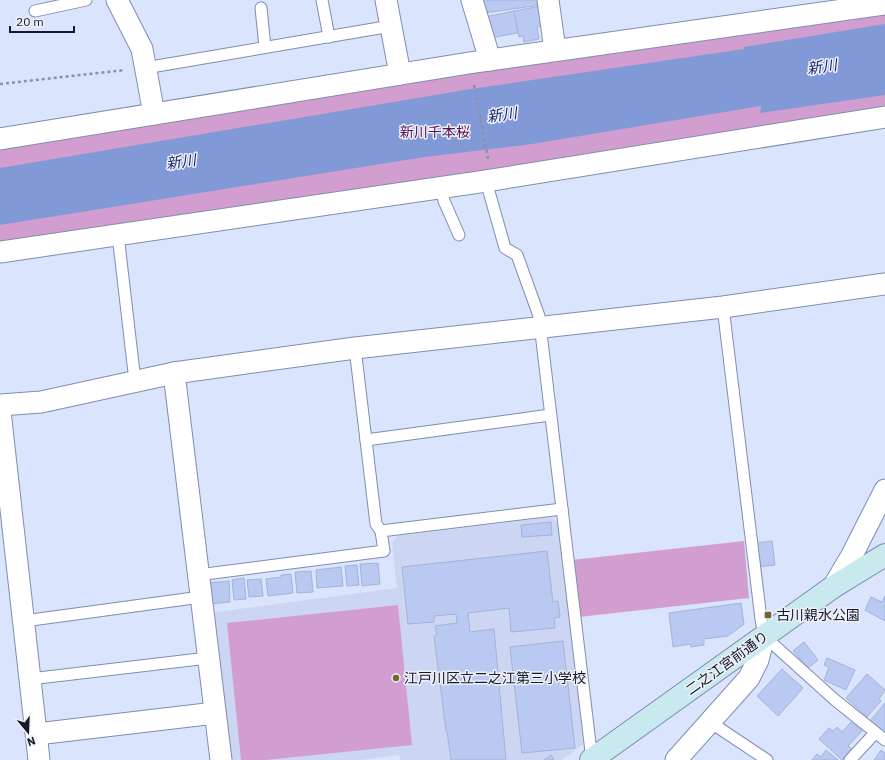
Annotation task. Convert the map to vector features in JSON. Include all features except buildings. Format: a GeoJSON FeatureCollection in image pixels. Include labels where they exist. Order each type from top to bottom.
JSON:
{"type":"FeatureCollection","features":[{"type":"Feature","properties":{"kind":"street"},"geometry":{"type":"LineString","coordinates":[[117,0],[142,49],[154,114]]}},
{"type":"Feature","properties":{"kind":"street"},"geometry":{"type":"LineString","coordinates":[[386,0],[400,74]]}},
{"type":"Feature","properties":{"kind":"street"},"geometry":{"type":"LineString","coordinates":[[472,0],[490,60]]}},
{"type":"Feature","properties":{"kind":"street"},"geometry":{"type":"LineString","coordinates":[[548,0],[555,50]]}},
{"type":"Feature","properties":{"kind":"street"},"geometry":{"type":"LineString","coordinates":[[0,139],[555,50],[885,4]]}},
{"type":"Feature","properties":{"kind":"street"},"geometry":{"type":"LineString","coordinates":[[0,252],[486,181],[885,117]]}},
{"type":"Feature","properties":{"kind":"street"},"geometry":{"type":"LineString","coordinates":[[0,404],[41,402],[174,373],[355,348],[723,306],[885,284]]}},
{"type":"Feature","properties":{"kind":"street"},"geometry":{"type":"LineString","coordinates":[[174,373],[221,760]]}},
{"type":"Feature","properties":{"kind":"street"},"geometry":{"type":"LineString","coordinates":[[0,411],[7,532],[24,621],[39,760]]}},
{"type":"Feature","properties":{"kind":"street"},"geometry":{"type":"LineString","coordinates":[[833,587],[885,490]]}},
{"type":"Feature","properties":{"kind":"street","name":"二之江宮前通り"},"geometry":{"type":"LineString","coordinates":[[591,760],[833,587],[885,555]]}},
{"type":"Feature","properties":{"kind":"street"},"geometry":{"type":"LineString","coordinates":[[676,760],[748,678],[758,660],[764,636]]}},
{"type":"Feature","properties":{"kind":"street"},"geometry":{"type":"LineString","coordinates":[[37,734],[215,713]]}},
{"type":"Feature","properties":{"kind":"lane"},"geometry":{"type":"LineString","coordinates":[[36,11],[86,0]]}},
{"type":"Feature","properties":{"kind":"lane"},"geometry":{"type":"LineString","coordinates":[[322,0],[329,37]]}},
{"type":"Feature","properties":{"kind":"lane"},"geometry":{"type":"LineString","coordinates":[[261,8],[265,47]]}},
{"type":"Feature","properties":{"kind":"lane"},"geometry":{"type":"LineString","coordinates":[[145,68],[391,26]]}},
{"type":"Feature","properties":{"kind":"lane"},"geometry":{"type":"LineString","coordinates":[[486,181],[505,248],[517,255],[539,316],[591,760]]}},
{"type":"Feature","properties":{"kind":"lane"},"geometry":{"type":"LineString","coordinates":[[441,187],[444,201],[459,236]]}},
{"type":"Feature","properties":{"kind":"lane"},"geometry":{"type":"LineString","coordinates":[[118,235],[135,381]]}},
{"type":"Feature","properties":{"kind":"lane"},"geometry":{"type":"LineString","coordinates":[[723,306],[764,636],[835,700],[885,740]]}},
{"type":"Feature","properties":{"kind":"lane"},"geometry":{"type":"LineString","coordinates":[[198,575],[384,551],[381,531],[376,524],[355,348]]}},
{"type":"Feature","properties":{"kind":"lane"},"geometry":{"type":"LineString","coordinates":[[366,440],[550,415]]}},
{"type":"Feature","properties":{"kind":"lane"},"geometry":{"type":"LineString","coordinates":[[381,531],[562,509]]}},
{"type":"Feature","properties":{"kind":"lane"},"geometry":{"type":"LineString","coordinates":[[24,621],[201,597]]}},
{"type":"Feature","properties":{"kind":"lane"},"geometry":{"type":"LineString","coordinates":[[30,679],[208,658]]}},
{"type":"Feature","properties":{"kind":"lane"},"geometry":{"type":"LineString","coordinates":[[710,722],[767,760]]}},
{"type":"Feature","properties":{"kind":"lane"},"geometry":{"type":"LineString","coordinates":[[850,760],[875,733]]}},
{"type":"Feature","properties":{"kind":"path"},"geometry":{"type":"LineString","coordinates":[[0,84],[145,68]]}},
{"type":"Feature","properties":{"kind":"path"},"geometry":{"type":"LineString","coordinates":[[475,85],[488,158]]}},
{"type":"Feature","properties":{"kind":"shaded area","name":"江戸川区立二之江第三小学校"},"geometry":{"type":"Polygon","coordinates":[[[551,517],[559,524],[583,744],[562,760],[400,760],[399,755],[361,760],[226,760],[209,613],[397,588],[392,543],[397,536],[551,517]]]}},
{"type":"Feature","properties":{"kind":"green space","name":"新川千本桜"},"geometry":{"type":"Polygon","coordinates":[[[885,11],[885,110],[0,248],[0,149],[480,71],[885,11]]]}},
{"type":"Feature","properties":{"kind":"green space"},"geometry":{"type":"Polygon","coordinates":[[[744,541],[749,598],[579,617],[572,560],[744,541]]]}},
{"type":"Feature","properties":{"kind":"green space"},"geometry":{"type":"Polygon","coordinates":[[[398,605],[412,745],[266,760],[241,760],[227,623],[398,605]]]}},
{"type":"Feature","properties":{"kind":"water","name":"新川"},"geometry":{"type":"Polygon","coordinates":[[[885,24],[885,95],[760,113],[761,106],[532,144],[425,157],[0,225],[0,168],[471,89],[744,49],[744,47],[885,24]]]}},
{"type":"Feature","properties":{"kind":"place","name":"古川親水公園"},"geometry":{"type":"Point","coordinates":[768,615]}},
{"type":"Feature","properties":{"kind":"place","name":"江戸川区立二之江第三小学校"},"geometry":{"type":"Point","coordinates":[396,678]}}]}
